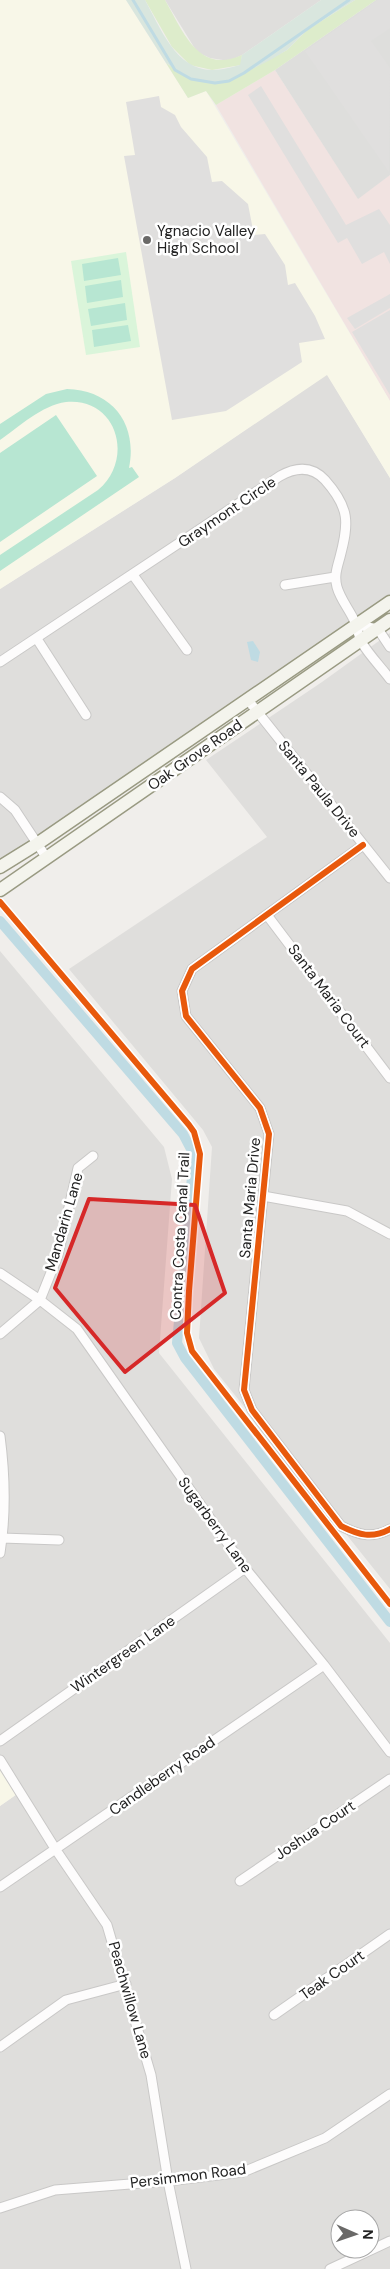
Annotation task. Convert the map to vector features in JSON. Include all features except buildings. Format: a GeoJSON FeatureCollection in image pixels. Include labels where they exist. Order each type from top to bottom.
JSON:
{"type":"FeatureCollection","features":[{"type":"Feature","properties":{"kind":"main road","name":"Oak Grove Road"},"geometry":{"type":"LineString","coordinates":[[0,867],[38,844],[390,602]]}},
{"type":"Feature","properties":{"kind":"main road","name":"Oak Grove Road"},"geometry":{"type":"LineString","coordinates":[[0,890],[390,620]]}},
{"type":"Feature","properties":{"kind":"street","name":"Graymont Circle"},"geometry":{"type":"LineString","coordinates":[[0,662],[280,476],[300,468],[311,470],[321,476],[335,492],[342,504],[346,519],[346,534],[335,577]]}},
{"type":"Feature","properties":{"kind":"street"},"geometry":{"type":"LineString","coordinates":[[133,575],[187,650]]}},
{"type":"Feature","properties":{"kind":"street"},"geometry":{"type":"LineString","coordinates":[[285,584],[335,577],[338,590],[357,625],[361,641],[390,679]]}},
{"type":"Feature","properties":{"kind":"street"},"geometry":{"type":"LineString","coordinates":[[357,625],[378,629],[390,647]]}},
{"type":"Feature","properties":{"kind":"street"},"geometry":{"type":"LineString","coordinates":[[37,639],[86,715]]}},
{"type":"Feature","properties":{"kind":"street","name":"Santa Paula Drive"},"geometry":{"type":"LineString","coordinates":[[248,700],[390,878]]}},
{"type":"Feature","properties":{"kind":"street"},"geometry":{"type":"LineString","coordinates":[[0,797],[15,810],[46,857]]}},
{"type":"Feature","properties":{"kind":"street","name":"Santa Maria Drive"},"geometry":{"type":"LineString","coordinates":[[363,845],[192,969],[182,991],[186,1016],[260,1108],[269,1134],[244,1390],[252,1410],[342,1526],[357,1534],[379,1536],[390,1529]]}},
{"type":"Feature","properties":{"kind":"street","name":"Santa Maria Court"},"geometry":{"type":"LineString","coordinates":[[267,915],[390,1078]]}},
{"type":"Feature","properties":{"kind":"street","name":"Mandarin Lane"},"geometry":{"type":"LineString","coordinates":[[0,1334],[40,1300],[58,1255],[78,1168],[93,1156]]}},
{"type":"Feature","properties":{"kind":"street"},"geometry":{"type":"LineString","coordinates":[[263,1196],[347,1211],[390,1234]]}},
{"type":"Feature","properties":{"kind":"street","name":"Sugarberry Lane"},"geometry":{"type":"LineString","coordinates":[[0,1273],[40,1300],[77,1329],[245,1568],[324,1665],[390,1752]]}},
{"type":"Feature","properties":{"kind":"street"},"geometry":{"type":"LineString","coordinates":[[0,1436],[4,1464],[0,1554]]}},
{"type":"Feature","properties":{"kind":"street"},"geometry":{"type":"LineString","coordinates":[[2,1538],[59,1540]]}},
{"type":"Feature","properties":{"kind":"street","name":"Wintergreen Lane"},"geometry":{"type":"LineString","coordinates":[[0,1741],[245,1568]]}},
{"type":"Feature","properties":{"kind":"street","name":"Candleberry Road"},"geometry":{"type":"LineString","coordinates":[[0,1887],[324,1665]]}},
{"type":"Feature","properties":{"kind":"street","name":"Peachwillow Lane"},"geometry":{"type":"LineString","coordinates":[[0,1760],[56,1850],[108,1925],[151,2075],[168,2182],[186,2269]]}},
{"type":"Feature","properties":{"kind":"street","name":"Joshua Court"},"geometry":{"type":"LineString","coordinates":[[240,1880],[390,1779]]}},
{"type":"Feature","properties":{"kind":"street","name":"Teak Court"},"geometry":{"type":"LineString","coordinates":[[274,2015],[390,1934]]}},
{"type":"Feature","properties":{"kind":"street"},"geometry":{"type":"LineString","coordinates":[[0,2047],[66,2000],[126,1984]]}},
{"type":"Feature","properties":{"kind":"street","name":"Persimmon Road"},"geometry":{"type":"LineString","coordinates":[[0,2208],[55,2190],[168,2182],[243,2172],[326,2138],[390,2094]]}},
{"type":"Feature","properties":{"kind":"street"},"geometry":{"type":"LineString","coordinates":[[330,2269],[390,2241]]}},
{"type":"Feature","properties":{"kind":"highlighted area"},"geometry":{"type":"Polygon","coordinates":[[[89,1199],[195,1205],[225,1293],[125,1372],[55,1288],[89,1199]]]}},
{"type":"Feature","properties":{"kind":"shaded area","name":"Ygnacio Valley High School"},"geometry":{"type":"Polygon","coordinates":[[[0,0],[126,0],[188,98],[206,91],[390,401],[390,478],[327,375],[175,478],[0,589],[0,0]]]}},
{"type":"Feature","properties":{"kind":"shaded area"},"geometry":{"type":"Polygon","coordinates":[[[126,0],[145,0],[163,34],[179,55],[189,63],[200,68],[213,70],[240,65],[242,55],[321,0],[355,0],[307,30],[287,50],[272,59],[229,81],[215,83],[191,79],[166,63],[126,0]]]}},
{"type":"Feature","properties":{"kind":"shaded area"},"geometry":{"type":"Polygon","coordinates":[[[165,0],[321,0],[242,55],[229,61],[210,58],[197,52],[165,0]]]}},
{"type":"Feature","properties":{"kind":"shaded area"},"geometry":{"type":"Polygon","coordinates":[[[376,0],[390,0],[390,175],[358,199],[275,70],[376,0]]]}},
{"type":"Feature","properties":{"kind":"shaded area"},"geometry":{"type":"Polygon","coordinates":[[[378,0],[390,0],[390,28],[371,41],[390,68],[389,172],[305,51],[378,0]]]}},
{"type":"Feature","properties":{"kind":"shaded area"},"geometry":{"type":"Polygon","coordinates":[[[275,70],[358,198],[390,175],[390,401],[216,105],[275,70]]]}},
{"type":"Feature","properties":{"kind":"shaded area"},"geometry":{"type":"Polygon","coordinates":[[[261,86],[346,225],[379,209],[390,225],[390,264],[384,252],[362,264],[347,238],[338,243],[248,95],[261,86]]]}},
{"type":"Feature","properties":{"kind":"shaded area"},"geometry":{"type":"Polygon","coordinates":[[[159,96],[161,107],[175,115],[181,127],[207,157],[212,182],[222,181],[248,204],[254,235],[265,234],[285,265],[288,285],[295,283],[315,316],[325,339],[299,343],[302,362],[226,411],[172,420],[124,156],[135,155],[126,102],[159,96]]]}},
{"type":"Feature","properties":{"kind":"shaded area"},"geometry":{"type":"Polygon","coordinates":[[[390,294],[390,308],[355,329],[347,318],[390,294]]]}},
{"type":"Feature","properties":{"kind":"shaded area"},"geometry":{"type":"Polygon","coordinates":[[[390,310],[390,395],[352,332],[390,310]]]}},
{"type":"Feature","properties":{"kind":"shaded area"},"geometry":{"type":"Polygon","coordinates":[[[327,374],[390,478],[390,602],[0,867],[0,589],[175,478],[327,374]]]}},
{"type":"Feature","properties":{"kind":"shaded area"},"geometry":{"type":"Polygon","coordinates":[[[390,633],[390,1589],[214,1369],[199,1338],[212,1147],[203,1130],[69,969],[267,837],[206,760],[322,682],[390,633]]]}},
{"type":"Feature","properties":{"kind":"shaded area"},"geometry":{"type":"Polygon","coordinates":[[[0,951],[164,1147],[172,1179],[159,1353],[390,1643],[390,2269],[0,2269],[0,1806],[20,1792],[0,1760],[0,951]]]}},
{"type":"Feature","properties":{"kind":"shaded area"},"geometry":{"type":"Polygon","coordinates":[[[0,1760],[20,1792],[0,1806],[0,1760]]]}},
{"type":"Feature","properties":{"kind":"green space"},"geometry":{"type":"Polygon","coordinates":[[[145,0],[165,0],[186,36],[203,55],[214,59],[227,60],[242,55],[241,65],[212,70],[190,65],[172,47],[145,0]]]}},
{"type":"Feature","properties":{"kind":"green space"},"geometry":{"type":"Polygon","coordinates":[[[355,0],[376,0],[275,70],[216,105],[206,91],[188,98],[166,63],[191,79],[229,81],[287,50],[307,30],[355,0]]]}},
{"type":"Feature","properties":{"kind":"green space"},"geometry":{"type":"Polygon","coordinates":[[[126,252],[140,347],[86,355],[71,261],[126,252]]]}},
{"type":"Feature","properties":{"kind":"green space"},"geometry":{"type":"Polygon","coordinates":[[[118,258],[121,275],[84,281],[82,264],[118,258]]]}},
{"type":"Feature","properties":{"kind":"green space"},"geometry":{"type":"Polygon","coordinates":[[[121,280],[123,297],[87,303],[85,286],[121,280]]]}},
{"type":"Feature","properties":{"kind":"green space"},"geometry":{"type":"Polygon","coordinates":[[[125,303],[127,320],[91,326],[88,309],[125,303]]]}},
{"type":"Feature","properties":{"kind":"green space"},"geometry":{"type":"Polygon","coordinates":[[[128,325],[131,341],[94,347],[92,330],[128,325]]]}},
{"type":"Feature","properties":{"kind":"green space"},"geometry":{"type":"Polygon","coordinates":[[[67,389],[83,391],[97,396],[109,403],[118,412],[125,424],[129,437],[131,452],[129,468],[132,467],[139,477],[0,571],[0,555],[98,490],[109,477],[116,462],[118,447],[115,432],[108,419],[98,409],[84,403],[66,402],[48,407],[0,440],[0,424],[46,394],[67,389]]]}},
{"type":"Feature","properties":{"kind":"green space"},"geometry":{"type":"Polygon","coordinates":[[[56,415],[97,476],[0,542],[0,453],[56,415]]]}},
{"type":"Feature","properties":{"kind":"water"},"geometry":{"type":"Polygon","coordinates":[[[253,641],[260,652],[258,662],[251,660],[247,642],[253,641]]]}},
{"type":"Feature","properties":{"kind":"waterway"},"geometry":{"type":"LineString","coordinates":[[133,0],[175,70],[191,79],[215,83],[229,81],[244,73],[349,0]]}},
{"type":"Feature","properties":{"kind":"waterway"},"geometry":{"type":"LineString","coordinates":[[0,921],[183,1134],[192,1151],[192,1177],[177,1343],[185,1358],[390,1622]]}},
{"type":"Feature","properties":{"kind":"cycle path"},"geometry":{"type":"LineString","coordinates":[[363,845],[192,969],[182,991],[186,1016],[260,1108],[269,1134],[244,1390],[252,1410],[341,1526],[366,1535],[377,1534],[390,1529]]}},
{"type":"Feature","properties":{"kind":"cycle path","name":"Contra Costa Canal Trail"},"geometry":{"type":"LineString","coordinates":[[0,902],[194,1132],[200,1154],[187,1333],[192,1351],[390,1604]]}},
{"type":"Feature","properties":{"kind":"place","name":"Ygnacio Valley High School"},"geometry":{"type":"Point","coordinates":[147,240]}}]}
